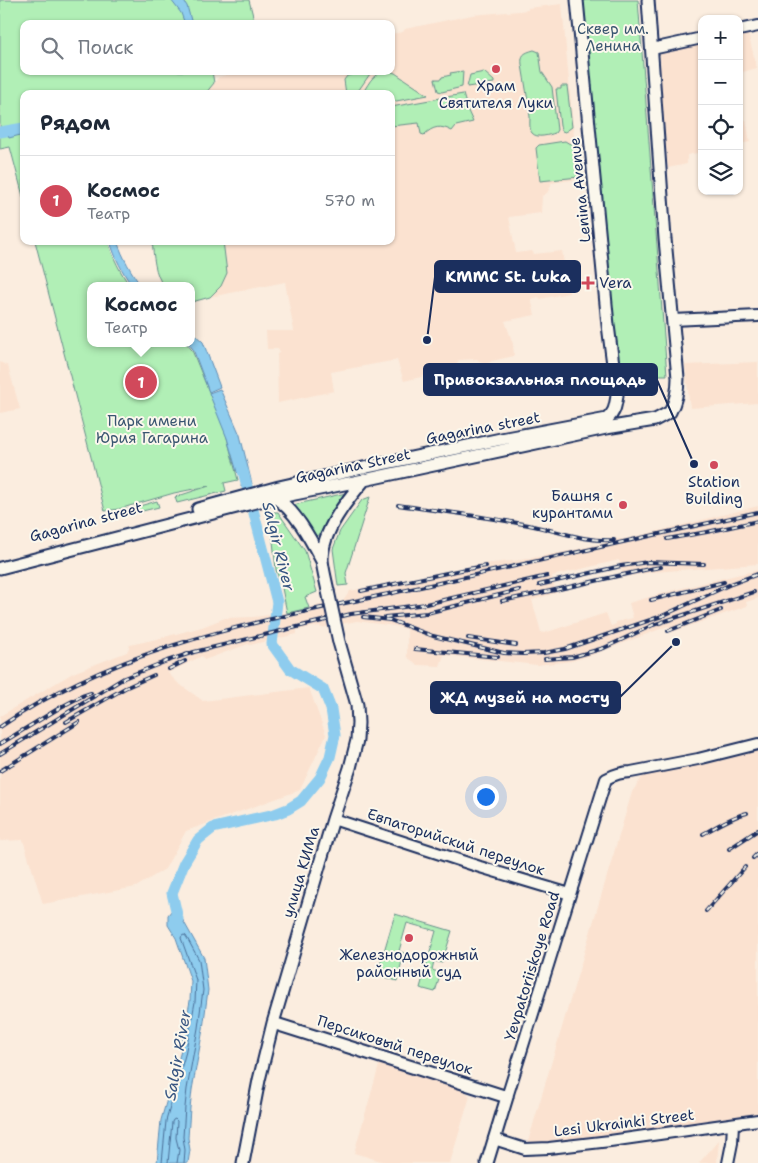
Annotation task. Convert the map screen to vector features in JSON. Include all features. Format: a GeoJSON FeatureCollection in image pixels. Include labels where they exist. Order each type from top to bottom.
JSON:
{"type":"FeatureCollection","features":[{"type":"Feature","properties":{"kind":"main road","name":"Lenina Avenue"},"geometry":{"type":"LineString","coordinates":[[577,0],[608,325],[617,396],[615,406]]}},
{"type":"Feature","properties":{"kind":"main road"},"geometry":{"type":"LineString","coordinates":[[648,0],[665,239],[673,320],[758,316]]}},
{"type":"Feature","properties":{"kind":"main road"},"geometry":{"type":"LineString","coordinates":[[743,29],[758,26]]}},
{"type":"Feature","properties":{"kind":"main road"},"geometry":{"type":"LineString","coordinates":[[652,49],[698,39]]}},
{"type":"Feature","properties":{"kind":"main road","name":"Gagarina Street"},"geometry":{"type":"LineString","coordinates":[[0,568],[263,496],[276,498],[606,428],[655,420],[670,412],[676,399],[678,384],[673,320]]}},
{"type":"Feature","properties":{"kind":"main road","name":"Gagarina street"},"geometry":{"type":"LineString","coordinates":[[263,496],[279,487],[501,439],[607,419],[612,414],[615,406]]}},
{"type":"Feature","properties":{"kind":"main road"},"geometry":{"type":"LineString","coordinates":[[322,561],[324,545],[329,530],[354,493],[378,465]]}},
{"type":"Feature","properties":{"kind":"main road"},"geometry":{"type":"LineString","coordinates":[[276,498],[287,506],[307,534],[322,561]]}},
{"type":"Feature","properties":{"kind":"main road","name":"Gagarina street"},"geometry":{"type":"LineString","coordinates":[[0,560],[237,503]]}},
{"type":"Feature","properties":{"kind":"main road","name":"улица КИМа"},"geometry":{"type":"LineString","coordinates":[[243,1163],[259,1080],[273,1023],[357,740],[358,705],[339,642],[322,561]]}},
{"type":"Feature","properties":{"kind":"main road","name":"Yevpatoriiskoye Road"},"geometry":{"type":"LineString","coordinates":[[487,1163],[606,779],[623,772],[698,759],[758,744]]}},
{"type":"Feature","properties":{"kind":"main road","name":"Евпаторийский переулок"},"geometry":{"type":"LineString","coordinates":[[333,819],[570,894]]}},
{"type":"Feature","properties":{"kind":"main road","name":"Персиковый переулок"},"geometry":{"type":"LineString","coordinates":[[273,1023],[507,1097]]}},
{"type":"Feature","properties":{"kind":"main road","name":"Lesi Ukrainki Street"},"geometry":{"type":"LineString","coordinates":[[494,1140],[523,1149],[548,1148],[758,1120]]}},
{"type":"Feature","properties":{"kind":"main road"},"geometry":{"type":"LineString","coordinates":[[728,1163],[733,1124]]}},
{"type":"Feature","properties":{"kind":"shaded area"},"geometry":{"type":"Polygon","coordinates":[[[562,4],[579,179],[551,183],[547,193],[542,196],[541,213],[509,217],[516,253],[532,251],[534,254],[562,251],[569,293],[531,299],[535,315],[505,321],[513,344],[514,356],[492,361],[485,365],[477,359],[459,360],[454,369],[404,381],[397,360],[331,372],[334,391],[278,403],[277,354],[279,349],[267,349],[266,331],[294,331],[285,282],[195,301],[195,282],[159,281],[153,245],[395,245],[395,90],[208,90],[219,77],[227,75],[395,75],[395,33],[403,32],[405,29],[472,15],[528,10],[528,8],[562,4]]]}},
{"type":"Feature","properties":{"kind":"shaded area"},"geometry":{"type":"Polygon","coordinates":[[[743,26],[746,26],[757,68],[743,72],[743,60],[743,26]]]}},
{"type":"Feature","properties":{"kind":"shaded area"},"geometry":{"type":"Polygon","coordinates":[[[698,38],[698,153],[687,155],[687,164],[668,168],[661,94],[660,47],[698,38]]]}},
{"type":"Feature","properties":{"kind":"shaded area"},"geometry":{"type":"Polygon","coordinates":[[[743,120],[746,120],[750,142],[743,143],[743,120]]]}},
{"type":"Feature","properties":{"kind":"shaded area"},"geometry":{"type":"Polygon","coordinates":[[[0,362],[8,366],[20,409],[0,413],[0,362]]]}},
{"type":"Feature","properties":{"kind":"shaded area"},"geometry":{"type":"Polygon","coordinates":[[[758,362],[758,403],[690,408],[685,365],[758,362]]]}},
{"type":"Feature","properties":{"kind":"shaded area"},"geometry":{"type":"Polygon","coordinates":[[[758,506],[758,564],[653,572],[623,577],[619,560],[552,576],[556,593],[532,600],[541,632],[544,633],[606,613],[611,626],[616,624],[616,622],[633,618],[629,603],[758,570],[758,598],[746,602],[747,606],[672,632],[668,626],[572,661],[537,665],[444,655],[440,666],[418,665],[407,657],[407,629],[357,621],[321,628],[320,626],[297,630],[297,634],[248,644],[204,660],[202,656],[168,673],[178,683],[203,701],[309,688],[326,735],[300,790],[186,831],[165,869],[136,887],[43,904],[23,840],[0,841],[0,716],[73,673],[127,652],[130,645],[202,627],[225,618],[287,613],[343,601],[350,591],[482,564],[521,560],[569,551],[605,543],[606,539],[626,539],[758,506]]]}},
{"type":"Feature","properties":{"kind":"shaded area"},"geometry":{"type":"Polygon","coordinates":[[[758,748],[758,1115],[527,1145],[632,792],[643,776],[758,748]]]}},
{"type":"Feature","properties":{"kind":"shaded area"},"geometry":{"type":"Polygon","coordinates":[[[380,1062],[461,1088],[470,1096],[450,1163],[388,1163],[354,1153],[380,1062]]]}},
{"type":"Feature","properties":{"kind":"shaded area"},"geometry":{"type":"Polygon","coordinates":[[[719,1140],[717,1163],[699,1163],[719,1140]]]}},
{"type":"Feature","properties":{"kind":"green space"},"geometry":{"type":"Polygon","coordinates":[[[0,0],[249,0],[254,20],[20,20],[20,75],[213,75],[214,83],[208,90],[20,90],[20,185],[10,147],[0,149],[0,0]]]}},
{"type":"Feature","properties":{"kind":"green space","name":"Сквер им. Ленина"},"geometry":{"type":"Polygon","coordinates":[[[581,0],[638,0],[667,375],[655,375],[649,367],[642,364],[635,367],[630,376],[618,378],[581,0]]]}},
{"type":"Feature","properties":{"kind":"green space"},"geometry":{"type":"Polygon","coordinates":[[[534,50],[539,52],[542,72],[552,87],[557,130],[555,133],[543,136],[534,135],[530,130],[530,117],[522,65],[524,55],[534,50]]]}},
{"type":"Feature","properties":{"kind":"green space"},"geometry":{"type":"Polygon","coordinates":[[[463,71],[462,87],[442,92],[438,91],[435,79],[451,75],[450,73],[463,71]]]}},
{"type":"Feature","properties":{"kind":"green space"},"geometry":{"type":"Polygon","coordinates":[[[484,72],[494,83],[467,87],[470,75],[484,72]]]}},
{"type":"Feature","properties":{"kind":"green space"},"geometry":{"type":"Polygon","coordinates":[[[395,73],[428,95],[395,101],[395,90],[364,90],[376,75],[395,75],[395,73]]]}},
{"type":"Feature","properties":{"kind":"green space"},"geometry":{"type":"Polygon","coordinates":[[[369,75],[359,90],[345,90],[344,80],[347,76],[369,75]]]}},
{"type":"Feature","properties":{"kind":"green space"},"geometry":{"type":"Polygon","coordinates":[[[561,86],[567,86],[572,127],[565,132],[562,131],[560,126],[556,89],[561,89],[561,86]]]}},
{"type":"Feature","properties":{"kind":"green space"},"geometry":{"type":"Polygon","coordinates":[[[463,94],[473,122],[456,126],[452,131],[441,127],[434,128],[424,135],[421,134],[419,123],[395,126],[395,106],[463,94]]]}},
{"type":"Feature","properties":{"kind":"green space"},"geometry":{"type":"Polygon","coordinates":[[[565,141],[570,144],[574,143],[579,177],[540,181],[536,148],[539,145],[565,141]]]}},
{"type":"Feature","properties":{"kind":"green space","name":"Парк имени Юрия Гагарина"},"geometry":{"type":"Polygon","coordinates":[[[36,245],[109,245],[117,265],[127,282],[87,282],[87,347],[189,347],[226,434],[238,480],[224,483],[226,491],[177,503],[175,497],[209,486],[105,511],[36,245]]]}},
{"type":"Feature","properties":{"kind":"green space"},"geometry":{"type":"Polygon","coordinates":[[[152,245],[224,245],[227,273],[221,286],[210,297],[195,301],[195,282],[162,282],[156,270],[152,245]]]}},
{"type":"Feature","properties":{"kind":"green space"},"geometry":{"type":"Polygon","coordinates":[[[346,493],[319,535],[314,536],[293,505],[346,493]]]}},
{"type":"Feature","properties":{"kind":"green space"},"geometry":{"type":"Polygon","coordinates":[[[370,497],[346,573],[348,585],[338,586],[333,549],[340,531],[362,500],[370,497]]]}},
{"type":"Feature","properties":{"kind":"green space"},"geometry":{"type":"Polygon","coordinates":[[[157,501],[159,507],[126,515],[122,511],[157,501]]]}},
{"type":"Feature","properties":{"kind":"green space"},"geometry":{"type":"Polygon","coordinates":[[[270,512],[278,512],[305,551],[317,592],[305,597],[309,608],[287,613],[276,570],[270,512]]]}},
{"type":"Feature","properties":{"kind":"green space"},"geometry":{"type":"Polygon","coordinates":[[[395,914],[452,931],[442,963],[434,961],[432,970],[441,973],[435,992],[420,988],[436,931],[407,923],[399,951],[404,953],[397,981],[377,975],[395,914]]]}},
{"type":"Feature","properties":{"kind":"water"},"geometry":{"type":"Polygon","coordinates":[[[171,0],[183,0],[187,6],[191,20],[184,20],[181,13],[171,0]]]}},
{"type":"Feature","properties":{"kind":"water"},"geometry":{"type":"Polygon","coordinates":[[[20,125],[20,135],[9,138],[6,128],[20,125]]]}},
{"type":"Feature","properties":{"kind":"water"},"geometry":{"type":"Polygon","coordinates":[[[111,245],[119,245],[138,282],[129,282],[111,245]]]}},
{"type":"Feature","properties":{"kind":"water"},"geometry":{"type":"Polygon","coordinates":[[[195,335],[203,342],[220,387],[209,392],[191,347],[195,347],[195,335]]]}},
{"type":"Feature","properties":{"kind":"water"},"geometry":{"type":"Polygon","coordinates":[[[220,389],[240,435],[252,484],[241,487],[242,477],[237,472],[227,438],[209,393],[220,389]]]}},
{"type":"Feature","properties":{"kind":"water"},"geometry":{"type":"Polygon","coordinates":[[[175,906],[204,958],[208,990],[192,1090],[188,1163],[157,1163],[161,1120],[180,1054],[190,1001],[191,981],[176,938],[168,925],[168,915],[175,906]]]}},
{"type":"Feature","properties":{"kind":"waterway"},"geometry":{"type":"LineString","coordinates":[[0,132],[20,129]]}},
{"type":"Feature","properties":{"kind":"waterway","name":"Salgir River"},"geometry":{"type":"LineString","coordinates":[[178,919],[172,893],[184,863],[198,840],[213,828],[275,814],[301,801],[320,778],[330,757],[335,735],[331,709],[323,689],[290,669],[272,644],[277,602],[243,471]]}},
{"type":"Feature","properties":{"kind":"railway"},"geometry":{"type":"LineString","coordinates":[[398,505],[508,521],[590,539],[614,540]]}},
{"type":"Feature","properties":{"kind":"railway"},"geometry":{"type":"LineString","coordinates":[[0,727],[47,698],[97,674],[148,654],[200,637],[254,623],[758,512]]}},
{"type":"Feature","properties":{"kind":"railway"},"geometry":{"type":"LineString","coordinates":[[667,539],[758,521]]}},
{"type":"Feature","properties":{"kind":"railway"},"geometry":{"type":"LineString","coordinates":[[539,585],[621,566],[648,562],[704,564]]}},
{"type":"Feature","properties":{"kind":"railway"},"geometry":{"type":"LineString","coordinates":[[361,591],[486,566]]}},
{"type":"Feature","properties":{"kind":"railway"},"geometry":{"type":"LineString","coordinates":[[502,601],[661,567]]}},
{"type":"Feature","properties":{"kind":"railway"},"geometry":{"type":"LineString","coordinates":[[363,617],[390,620],[433,636],[504,653],[544,653],[565,649],[662,616],[731,584],[758,574]]}},
{"type":"Feature","properties":{"kind":"railway"},"geometry":{"type":"LineString","coordinates":[[0,754],[124,678],[194,652],[351,614],[426,604],[547,576]]}},
{"type":"Feature","properties":{"kind":"railway"},"geometry":{"type":"LineString","coordinates":[[651,600],[724,582]]}},
{"type":"Feature","properties":{"kind":"railway"},"geometry":{"type":"LineString","coordinates":[[385,617],[427,613],[519,590]]}},
{"type":"Feature","properties":{"kind":"railway"},"geometry":{"type":"LineString","coordinates":[[545,659],[572,657],[604,648],[653,625],[754,592]]}},
{"type":"Feature","properties":{"kind":"railway"},"geometry":{"type":"LineString","coordinates":[[668,631],[721,610]]}},
{"type":"Feature","properties":{"kind":"railway"},"geometry":{"type":"LineString","coordinates":[[468,638],[516,645]]}},
{"type":"Feature","properties":{"kind":"railway"},"geometry":{"type":"LineString","coordinates":[[415,649],[498,657]]}},
{"type":"Feature","properties":{"kind":"railway"},"geometry":{"type":"LineString","coordinates":[[169,669],[185,661]]}},
{"type":"Feature","properties":{"kind":"railway"},"geometry":{"type":"LineString","coordinates":[[66,722],[125,688],[154,675]]}},
{"type":"Feature","properties":{"kind":"railway"},"geometry":{"type":"LineString","coordinates":[[0,744],[61,707],[91,693]]}},
{"type":"Feature","properties":{"kind":"railway"},"geometry":{"type":"LineString","coordinates":[[0,771],[79,722]]}},
{"type":"Feature","properties":{"kind":"railway"},"geometry":{"type":"LineString","coordinates":[[703,834],[730,819],[747,813]]}},
{"type":"Feature","properties":{"kind":"railway"},"geometry":{"type":"LineString","coordinates":[[729,849],[758,830]]}},
{"type":"Feature","properties":{"kind":"railway"},"geometry":{"type":"LineString","coordinates":[[753,858],[758,853]]}},
{"type":"Feature","properties":{"kind":"railway"},"geometry":{"type":"LineString","coordinates":[[706,911],[745,867]]}},
{"type":"Feature","properties":{"kind":"place","name":"Храм Святителя Луки"},"geometry":{"type":"Point","coordinates":[496,69]}},
{"type":"Feature","properties":{"kind":"place","name":"Vera"},"geometry":{"type":"Point","coordinates":[588,283]}},
{"type":"Feature","properties":{"kind":"place","name":"KMMC St. Luka"},"geometry":{"type":"Point","coordinates":[427,340]}},
{"type":"Feature","properties":{"kind":"place","name":"Космос"},"geometry":{"type":"Point","coordinates":[141,382]}},
{"type":"Feature","properties":{"kind":"place","name":"Привокзальная площадь"},"geometry":{"type":"Point","coordinates":[694,464]}},
{"type":"Feature","properties":{"kind":"place","name":"Station Building"},"geometry":{"type":"Point","coordinates":[714,465]}},
{"type":"Feature","properties":{"kind":"place","name":"Башня с курантами"},"geometry":{"type":"Point","coordinates":[623,505]}},
{"type":"Feature","properties":{"kind":"place","name":"ЖД музей на мосту"},"geometry":{"type":"Point","coordinates":[676,642]}},
{"type":"Feature","properties":{"kind":"place","name":"Железнодорожный районный суд"},"geometry":{"type":"Point","coordinates":[409,938]}}]}
